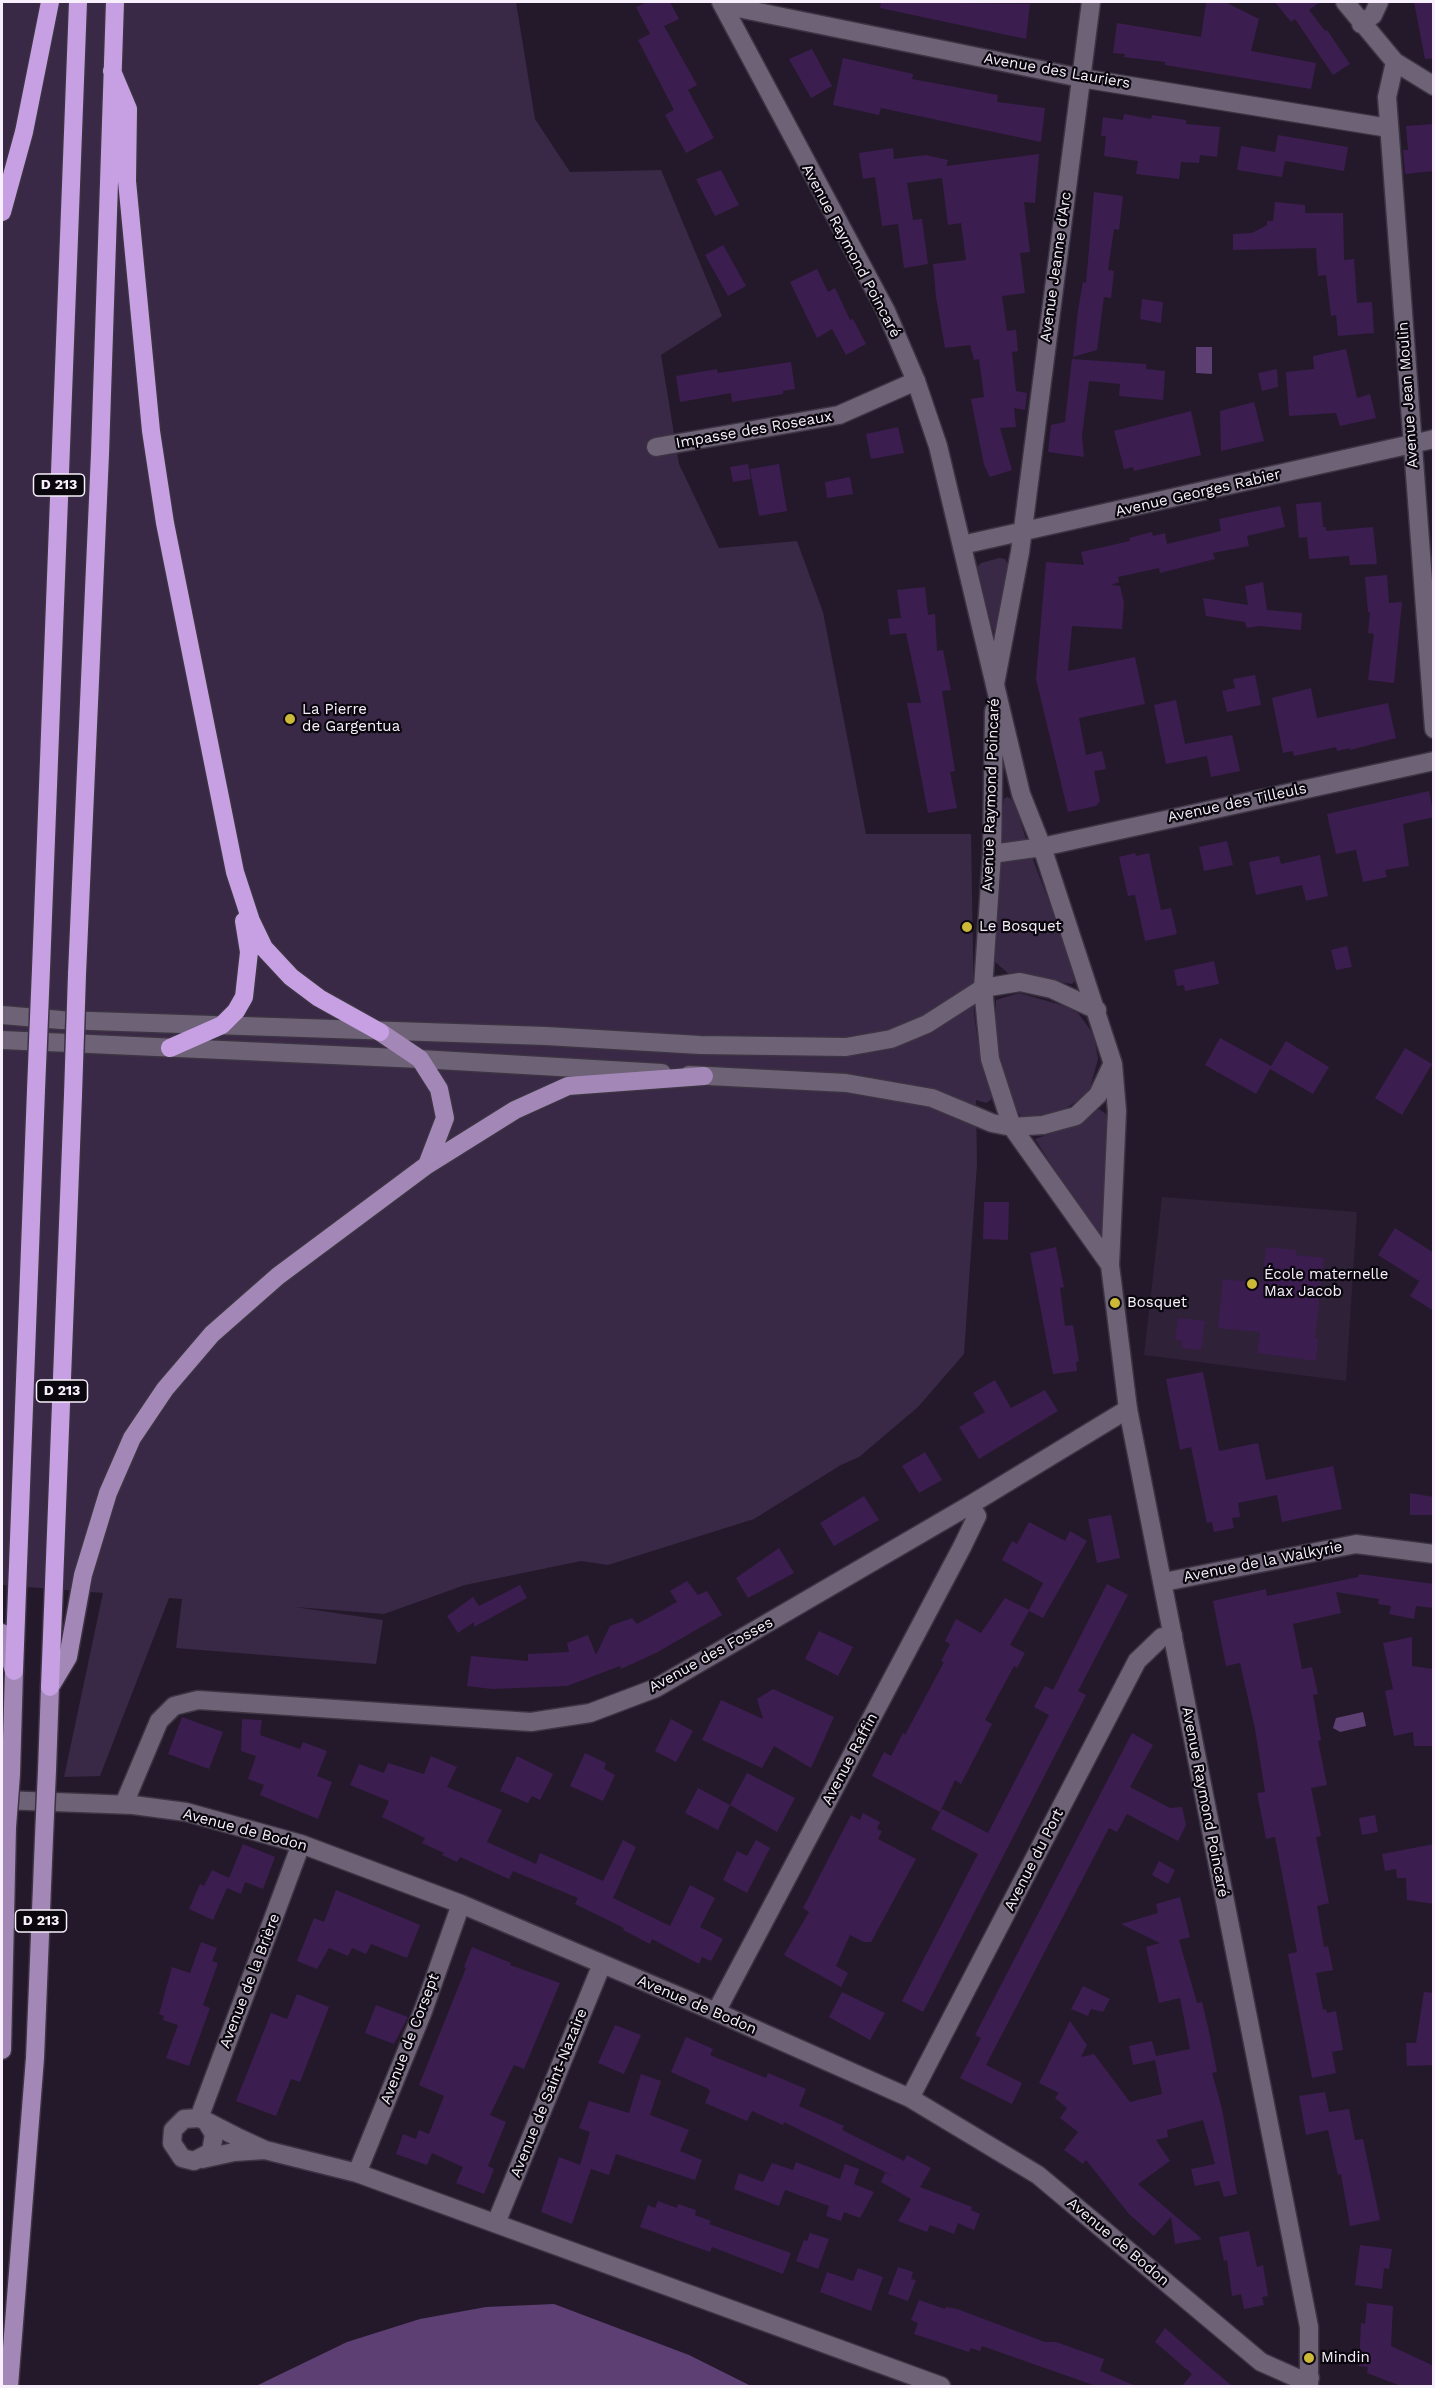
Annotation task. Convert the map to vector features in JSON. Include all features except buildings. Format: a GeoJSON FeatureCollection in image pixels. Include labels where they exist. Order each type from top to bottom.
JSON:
{"type":"FeatureCollection","features":[{"type":"Feature","properties":{"kind":"highway"},"geometry":{"type":"LineString","coordinates":[[2,212],[24,132],[50,2]]}},
{"type":"Feature","properties":{"kind":"highway","name":"D 213"},"geometry":{"type":"LineString","coordinates":[[14,1671],[78,2]]}},
{"type":"Feature","properties":{"kind":"highway","name":"D 213"},"geometry":{"type":"LineString","coordinates":[[50,1687],[77,974],[100,454],[115,2]]}},
{"type":"Feature","properties":{"kind":"highway"},"geometry":{"type":"LineString","coordinates":[[112,71],[128,109],[127,180],[144,368],[158,477],[249,952],[248,979],[244,997],[236,1011],[222,1025],[170,1048]]}},
{"type":"Feature","properties":{"kind":"highway"},"geometry":{"type":"LineString","coordinates":[[235,872],[251,921],[264,948],[291,977],[319,998],[380,1032]]}},
{"type":"Feature","properties":{"kind":"main road"},"geometry":{"type":"LineString","coordinates":[[380,1032],[420,1059],[439,1089],[445,1118],[427,1165]]}},
{"type":"Feature","properties":{"kind":"main road"},"geometry":{"type":"LineString","coordinates":[[50,1687],[68,1657],[83,1575],[108,1493],[132,1438],[165,1389],[212,1334],[278,1276],[427,1165],[515,1110],[568,1086],[704,1076]]}},
{"type":"Feature","properties":{"kind":"main road"},"geometry":{"type":"LineString","coordinates":[[2,1633],[14,1671]]}},
{"type":"Feature","properties":{"kind":"main road","name":"D 213"},"geometry":{"type":"LineString","coordinates":[[2,2050],[14,1671]]}},
{"type":"Feature","properties":{"kind":"main road","name":"D 213"},"geometry":{"type":"LineString","coordinates":[[9,2386],[35,2058],[50,1687]]}},
{"type":"Feature","properties":{"kind":"main road"},"geometry":{"type":"LineString","coordinates":[[2,2349],[3,2386]]}},
{"type":"Feature","properties":{"kind":"street","name":"Avenue Jeanne d'Arc"},"geometry":{"type":"LineString","coordinates":[[994,686],[1020,552],[1020,533],[1091,2]]}},
{"type":"Feature","properties":{"kind":"street"},"geometry":{"type":"LineString","coordinates":[[1345,2],[1395,62],[1434,86]]}},
{"type":"Feature","properties":{"kind":"street"},"geometry":{"type":"LineString","coordinates":[[1361,24],[1373,15],[1379,2]]}},
{"type":"Feature","properties":{"kind":"street","name":"Avenue des Lauriers"},"geometry":{"type":"LineString","coordinates":[[724,6],[1081,78],[1389,128]]}},
{"type":"Feature","properties":{"kind":"street","name":"Avenue Raymond Poincaré"},"geometry":{"type":"LineString","coordinates":[[724,6],[886,311],[916,381],[938,446],[1021,794],[1042,848],[1113,1064],[1117,1110],[1110,1265],[1128,1408],[1307,2315],[1309,2382]]}},
{"type":"Feature","properties":{"kind":"street","name":"Avenue Jean Moulin"},"geometry":{"type":"LineString","coordinates":[[1395,62],[1387,97],[1412,444],[1428,595],[1434,729]]}},
{"type":"Feature","properties":{"kind":"street","name":"Impasse des Roseaux"},"geometry":{"type":"LineString","coordinates":[[656,447],[839,416],[916,381]]}},
{"type":"Feature","properties":{"kind":"street","name":"Avenue Georges Rabier"},"geometry":{"type":"LineString","coordinates":[[962,545],[1434,439]]}},
{"type":"Feature","properties":{"kind":"street","name":"Avenue Raymond Poincaré"},"geometry":{"type":"LineString","coordinates":[[994,686],[992,854],[983,988],[990,1059],[1012,1127],[1110,1265]]}},
{"type":"Feature","properties":{"kind":"street","name":"Avenue des Tilleuls"},"geometry":{"type":"LineString","coordinates":[[992,854],[1042,848],[1434,761]]}},
{"type":"Feature","properties":{"kind":"street"},"geometry":{"type":"LineString","coordinates":[[2,1015],[61,1020],[700,1045],[846,1047],[891,1039],[927,1024],[983,988],[1020,982],[1052,989],[1097,1010]]}},
{"type":"Feature","properties":{"kind":"street"},"geometry":{"type":"LineString","coordinates":[[2,1040],[420,1059],[868,1087],[932,1098],[992,1123],[1012,1127],[1043,1125],[1076,1116],[1098,1095],[1113,1064]]}},
{"type":"Feature","properties":{"kind":"street","name":"Avenue des Fosses"},"geometry":{"type":"LineString","coordinates":[[124,1804],[159,1721],[174,1706],[198,1700],[531,1722],[590,1713],[656,1688],[970,1505],[1128,1408]]}},
{"type":"Feature","properties":{"kind":"street","name":"Avenue Raffin"},"geometry":{"type":"LineString","coordinates":[[716,2012],[962,1548],[977,1516],[970,1505]]}},
{"type":"Feature","properties":{"kind":"street","name":"Avenue de la Walkyrie"},"geometry":{"type":"LineString","coordinates":[[1164,1582],[1356,1544],[1434,1554]]}},
{"type":"Feature","properties":{"kind":"street","name":"Avenue du Port"},"geometry":{"type":"LineString","coordinates":[[910,2098],[1137,1661],[1162,1637],[1173,1635]]}},
{"type":"Feature","properties":{"kind":"street","name":"Avenue de Bodon"},"geometry":{"type":"LineString","coordinates":[[2,1800],[124,1804],[186,1812],[301,1844],[461,1904],[716,2012],[910,2098],[1038,2175],[1261,2362],[1309,2382]]}},
{"type":"Feature","properties":{"kind":"street","name":"Avenue de la Brière"},"geometry":{"type":"LineString","coordinates":[[202,2120],[301,1844]]}},
{"type":"Feature","properties":{"kind":"street","name":"Avenue de Corsept"},"geometry":{"type":"LineString","coordinates":[[357,2173],[423,2012],[461,1904]]}},
{"type":"Feature","properties":{"kind":"street","name":"Avenue de Saint-Nazaire"},"geometry":{"type":"LineString","coordinates":[[496,2223],[602,1964]]}},
{"type":"Feature","properties":{"kind":"street"},"geometry":{"type":"LineString","coordinates":[[265,2150],[234,2152],[200,2160],[182,2158],[174,2149],[171,2137],[178,2124],[191,2117],[202,2120],[265,2150],[357,2173],[941,2386]]}},
{"type":"Feature","properties":{"kind":"street"},"geometry":{"type":"LineString","coordinates":[[200,2160],[211,2152],[215,2140],[211,2127],[202,2120]]}},
{"type":"Feature","properties":{"kind":"shaded area"},"geometry":{"type":"Polygon","coordinates":[[[2,2],[516,2],[535,119],[570,172],[661,170],[722,316],[661,355],[679,464],[719,548],[797,541],[823,612],[866,834],[971,834],[974,1014],[981,1062],[992,1097],[986,1103],[976,1100],[977,1164],[964,1354],[918,1407],[859,1457],[841,1465],[754,1519],[608,1565],[581,1561],[465,1585],[384,1614],[295,1607],[383,1620],[376,1664],[176,1648],[182,1599],[169,1598],[100,1776],[64,1777],[103,1593],[2,1585],[2,2]]]}},
{"type":"Feature","properties":{"kind":"shaded area"},"geometry":{"type":"Polygon","coordinates":[[[1196,347],[1212,347],[1212,374],[1196,373],[1196,347]]]}},
{"type":"Feature","properties":{"kind":"shaded area"},"geometry":{"type":"Polygon","coordinates":[[[999,558],[1005,559],[1008,566],[997,629],[993,631],[977,567],[981,563],[999,558]]]}},
{"type":"Feature","properties":{"kind":"shaded area"},"geometry":{"type":"Polygon","coordinates":[[[1007,797],[1014,800],[1026,839],[1004,844],[1002,842],[1002,812],[1004,799],[1007,797]]]}},
{"type":"Feature","properties":{"kind":"shaded area"},"geometry":{"type":"Polygon","coordinates":[[[1032,857],[1078,978],[1072,984],[1009,974],[995,962],[1001,863],[1032,857]]]}},
{"type":"Feature","properties":{"kind":"shaded area"},"geometry":{"type":"Polygon","coordinates":[[[1019,993],[1065,1006],[1078,1013],[1094,1035],[1098,1059],[1090,1088],[1082,1098],[1063,1110],[1036,1116],[1021,1116],[1017,1111],[1001,1066],[996,1034],[996,1000],[1019,993]]]}},
{"type":"Feature","properties":{"kind":"shaded area"},"geometry":{"type":"Polygon","coordinates":[[[1099,1109],[1106,1114],[1106,1231],[1101,1237],[1097,1236],[1035,1139],[1070,1127],[1099,1109]]]}},
{"type":"Feature","properties":{"kind":"shaded area","name":"École maternelle Max Jacob"},"geometry":{"type":"Polygon","coordinates":[[[1162,1197],[1357,1212],[1346,1381],[1144,1355],[1162,1197]]]}},
{"type":"Feature","properties":{"kind":"shaded area"},"geometry":{"type":"Polygon","coordinates":[[[1363,1712],[1366,1726],[1340,1732],[1333,1728],[1336,1718],[1363,1712]]]}},
{"type":"Feature","properties":{"kind":"shaded area"},"geometry":{"type":"Polygon","coordinates":[[[554,2304],[689,2355],[751,2386],[256,2386],[347,2342],[420,2319],[486,2307],[554,2304]]]}},
{"type":"Feature","properties":{"kind":"place","name":"La Pierre de Gargentua"},"geometry":{"type":"Point","coordinates":[290,719]}},
{"type":"Feature","properties":{"kind":"place","name":"Le Bosquet"},"geometry":{"type":"Point","coordinates":[967,927]}},
{"type":"Feature","properties":{"kind":"place","name":"École maternelle Max Jacob"},"geometry":{"type":"Point","coordinates":[1252,1284]}},
{"type":"Feature","properties":{"kind":"place","name":"Bosquet"},"geometry":{"type":"Point","coordinates":[1115,1303]}},
{"type":"Feature","properties":{"kind":"place","name":"Mindin"},"geometry":{"type":"Point","coordinates":[1309,2358]}}]}
